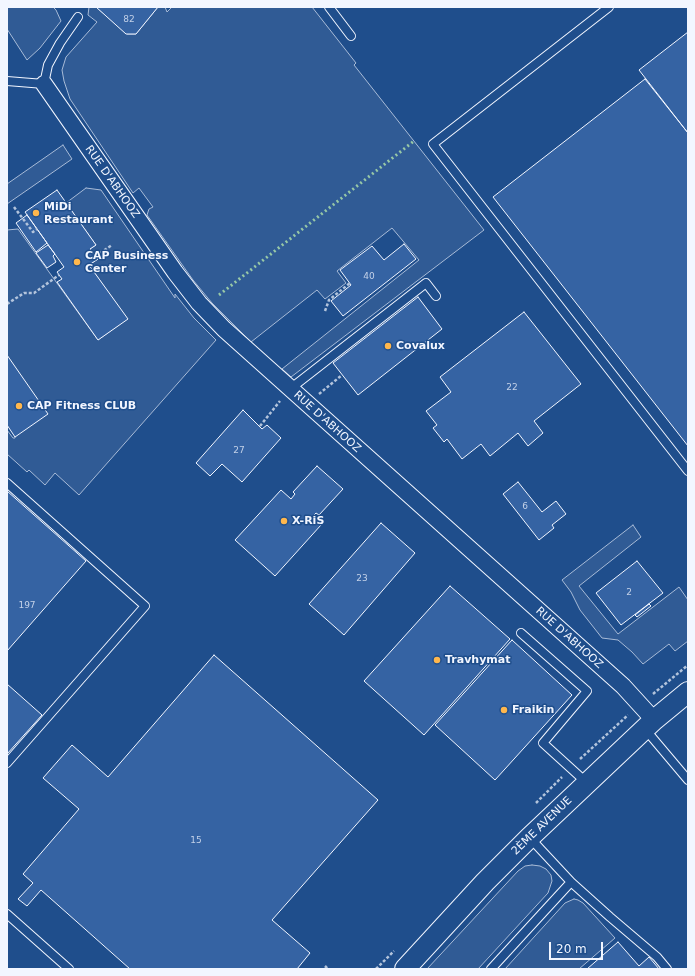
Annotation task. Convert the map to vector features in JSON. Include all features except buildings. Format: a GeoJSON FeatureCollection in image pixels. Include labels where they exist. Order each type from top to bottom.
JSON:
{"type":"FeatureCollection","features":[{"type":"Feature","properties":{"kind":"street","name":"RUE D'ABHOOZ"},"geometry":{"type":"LineString","coordinates":[[44,84],[175,272],[224,329],[618,682],[649,725]]}},
{"type":"Feature","properties":{"kind":"street","name":"2ÈME AVENUE"},"geometry":{"type":"LineString","coordinates":[[405,969],[485,882],[529,838],[649,725],[688,692]]}},
{"type":"Feature","properties":{"kind":"lane"},"geometry":{"type":"LineString","coordinates":[[329,7],[351,36]]}},
{"type":"Feature","properties":{"kind":"lane"},"geometry":{"type":"LineString","coordinates":[[609,7],[434,144],[688,471]]}},
{"type":"Feature","properties":{"kind":"lane"},"geometry":{"type":"LineString","coordinates":[[7,81],[44,84],[48,65],[60,43],[78,17]]}},
{"type":"Feature","properties":{"kind":"lane"},"geometry":{"type":"LineString","coordinates":[[290,389],[426,283],[436,296]]}},
{"type":"Feature","properties":{"kind":"lane"},"geometry":{"type":"LineString","coordinates":[[7,483],[145,606],[7,763]]}},
{"type":"Feature","properties":{"kind":"lane"},"geometry":{"type":"LineString","coordinates":[[521,633],[587,691],[543,742],[587,783]]}},
{"type":"Feature","properties":{"kind":"lane"},"geometry":{"type":"LineString","coordinates":[[649,725],[688,780]]}},
{"type":"Feature","properties":{"kind":"lane"},"geometry":{"type":"LineString","coordinates":[[529,838],[572,882],[657,957],[667,969]]}},
{"type":"Feature","properties":{"kind":"lane"},"geometry":{"type":"LineString","coordinates":[[491,969],[572,882]]}},
{"type":"Feature","properties":{"kind":"lane"},"geometry":{"type":"LineString","coordinates":[[7,914],[69,969]]}},
{"type":"Feature","properties":{"kind":"path"},"geometry":{"type":"LineString","coordinates":[[14,207],[33,232],[37,229]]}},
{"type":"Feature","properties":{"kind":"path"},"geometry":{"type":"LineString","coordinates":[[96,256],[112,245]]}},
{"type":"Feature","properties":{"kind":"path"},"geometry":{"type":"LineString","coordinates":[[7,304],[24,293],[34,293],[59,275]]}},
{"type":"Feature","properties":{"kind":"path"},"geometry":{"type":"LineString","coordinates":[[325,311],[329,300],[350,283]]}},
{"type":"Feature","properties":{"kind":"path"},"geometry":{"type":"LineString","coordinates":[[306,404],[342,375]]}},
{"type":"Feature","properties":{"kind":"path"},"geometry":{"type":"LineString","coordinates":[[260,426],[290,389]]}},
{"type":"Feature","properties":{"kind":"path"},"geometry":{"type":"LineString","coordinates":[[325,966],[328,969]]}},
{"type":"Feature","properties":{"kind":"shaded area"},"geometry":{"type":"Polygon","coordinates":[[[7,7],[53,7],[61,21],[40,48],[27,60],[7,29],[7,7]]]}},
{"type":"Feature","properties":{"kind":"shaded area"},"geometry":{"type":"Polygon","coordinates":[[[89,7],[96,7],[127,34],[136,34],[158,7],[165,7],[167,12],[172,7],[312,7],[356,63],[354,65],[484,230],[291,377],[282,369],[419,260],[392,228],[337,271],[346,283],[325,299],[317,290],[251,342],[212,303],[193,280],[147,215],[149,209],[153,207],[139,188],[133,193],[70,99],[62,70],[66,57],[97,22],[88,15],[89,7]]]}},
{"type":"Feature","properties":{"kind":"shaded area"},"geometry":{"type":"Polygon","coordinates":[[[63,145],[72,159],[7,204],[7,184],[63,145]]]}},
{"type":"Feature","properties":{"kind":"shaded area"},"geometry":{"type":"Polygon","coordinates":[[[86,188],[101,190],[175,298],[175,294],[194,318],[216,340],[79,495],[55,473],[45,485],[29,470],[27,472],[7,454],[7,430],[13,438],[15,437],[7,355],[7,230],[18,229],[98,340],[127,319],[89,265],[98,259],[90,249],[96,245],[66,203],[86,188]]]}},
{"type":"Feature","properties":{"kind":"shaded area"},"geometry":{"type":"Polygon","coordinates":[[[633,525],[641,537],[579,586],[618,634],[679,587],[688,600],[688,641],[675,651],[669,644],[643,664],[618,640],[602,638],[580,610],[571,592],[562,580],[633,525]]]}},
{"type":"Feature","properties":{"kind":"shaded area"},"geometry":{"type":"Polygon","coordinates":[[[525,866],[540,866],[546,869],[551,875],[552,881],[548,893],[478,969],[427,969],[518,871],[525,866]]]}},
{"type":"Feature","properties":{"kind":"shaded area"},"geometry":{"type":"Polygon","coordinates":[[[574,899],[583,903],[615,938],[579,969],[505,969],[565,903],[574,899]]]}},
{"type":"Feature","properties":{"kind":"hedge"},"geometry":{"type":"LineString","coordinates":[[219,295],[414,141]]}},
{"type":"Feature","properties":{"kind":"place","name":"MiDi Restaurant"},"geometry":{"type":"Point","coordinates":[36,213]}},
{"type":"Feature","properties":{"kind":"place","name":"CAP Business Center"},"geometry":{"type":"Point","coordinates":[77,262]}},
{"type":"Feature","properties":{"kind":"place","name":"Covalux"},"geometry":{"type":"Point","coordinates":[388,346]}},
{"type":"Feature","properties":{"kind":"place","name":"CAP Fitness CLUB"},"geometry":{"type":"Point","coordinates":[19,406]}},
{"type":"Feature","properties":{"kind":"place","name":"X-RiS"},"geometry":{"type":"Point","coordinates":[284,521]}},
{"type":"Feature","properties":{"kind":"place","name":"Travhymat"},"geometry":{"type":"Point","coordinates":[437,660]}},
{"type":"Feature","properties":{"kind":"place","name":"Fraikin"},"geometry":{"type":"Point","coordinates":[504,710]}}]}
